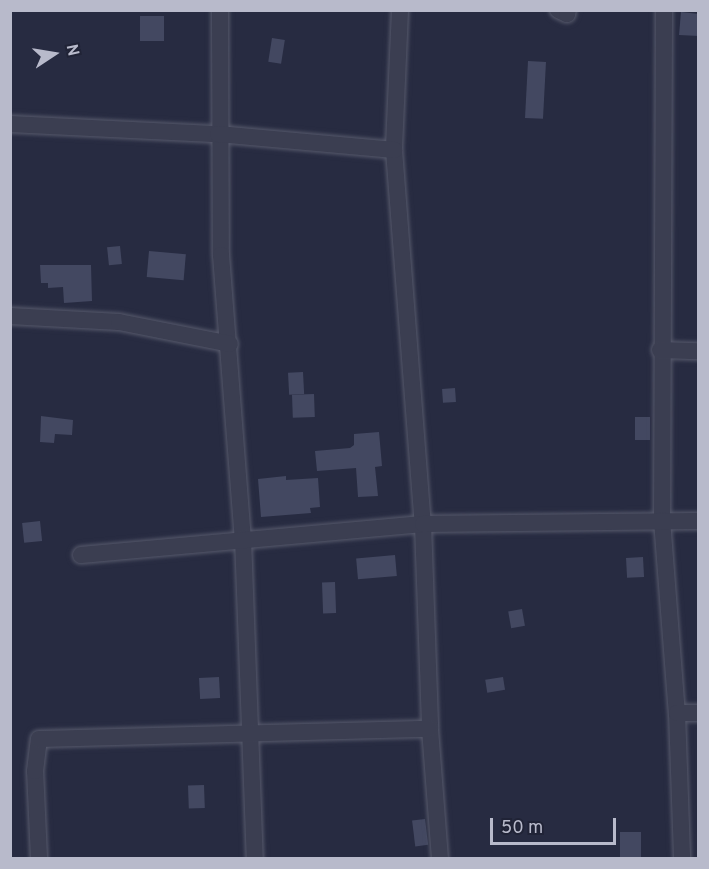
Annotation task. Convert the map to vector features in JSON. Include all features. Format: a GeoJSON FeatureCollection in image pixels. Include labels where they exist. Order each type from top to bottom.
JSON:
{"type":"FeatureCollection","features":[{"type":"Feature","properties":{"kind":"street"},"geometry":{"type":"LineString","coordinates":[[220,10],[218,134],[221,255],[230,344],[243,538],[255,858]]}},
{"type":"Feature","properties":{"kind":"street"},"geometry":{"type":"LineString","coordinates":[[400,10],[394,150],[423,524],[430,729],[440,858]]}},
{"type":"Feature","properties":{"kind":"street"},"geometry":{"type":"LineString","coordinates":[[558,10],[567,14],[568,10]]}},
{"type":"Feature","properties":{"kind":"street"},"geometry":{"type":"LineString","coordinates":[[664,10],[660,351],[662,520],[676,713],[682,858]]}},
{"type":"Feature","properties":{"kind":"street"},"geometry":{"type":"LineString","coordinates":[[10,124],[218,134],[394,150]]}},
{"type":"Feature","properties":{"kind":"street"},"geometry":{"type":"LineString","coordinates":[[10,316],[119,322],[230,344]]}},
{"type":"Feature","properties":{"kind":"street"},"geometry":{"type":"LineString","coordinates":[[660,351],[699,351]]}},
{"type":"Feature","properties":{"kind":"street"},"geometry":{"type":"LineString","coordinates":[[81,555],[243,538],[423,524],[699,520]]}},
{"type":"Feature","properties":{"kind":"street"},"geometry":{"type":"LineString","coordinates":[[676,713],[699,713]]}},
{"type":"Feature","properties":{"kind":"street"},"geometry":{"type":"LineString","coordinates":[[39,858],[35,771],[39,739],[430,729]]}},
{"type":"Feature","properties":{"kind":"building"},"geometry":{"type":"Polygon","coordinates":[[[681,12],[699,14],[699,36],[679,35],[681,12]]]}},
{"type":"Feature","properties":{"kind":"building"},"geometry":{"type":"Polygon","coordinates":[[[140,16],[164,16],[164,41],[140,41],[140,16]]]}},
{"type":"Feature","properties":{"kind":"building"},"geometry":{"type":"Polygon","coordinates":[[[272,38],[285,40],[281,64],[268,62],[272,38]]]}},
{"type":"Feature","properties":{"kind":"building"},"geometry":{"type":"Polygon","coordinates":[[[528,61],[546,62],[543,119],[525,118],[528,61]]]}},
{"type":"Feature","properties":{"kind":"building"},"geometry":{"type":"Polygon","coordinates":[[[120,246],[122,264],[109,265],[107,247],[120,246]]]}},
{"type":"Feature","properties":{"kind":"building"},"geometry":{"type":"Polygon","coordinates":[[[149,251],[186,254],[184,280],[147,277],[149,251]]]}},
{"type":"Feature","properties":{"kind":"building"},"geometry":{"type":"Polygon","coordinates":[[[40,265],[91,265],[92,301],[64,303],[63,287],[48,288],[48,283],[41,283],[40,265]]]}},
{"type":"Feature","properties":{"kind":"building"},"geometry":{"type":"Polygon","coordinates":[[[303,372],[304,394],[289,395],[288,373],[303,372]]]}},
{"type":"Feature","properties":{"kind":"building"},"geometry":{"type":"Polygon","coordinates":[[[455,388],[456,402],[443,403],[442,389],[455,388]]]}},
{"type":"Feature","properties":{"kind":"building"},"geometry":{"type":"Polygon","coordinates":[[[314,394],[315,417],[293,418],[292,395],[314,394]]]}},
{"type":"Feature","properties":{"kind":"building"},"geometry":{"type":"Polygon","coordinates":[[[41,416],[73,420],[72,435],[55,434],[54,443],[40,442],[41,416]]]}},
{"type":"Feature","properties":{"kind":"building"},"geometry":{"type":"Polygon","coordinates":[[[635,417],[650,417],[650,440],[635,440],[635,417]]]}},
{"type":"Feature","properties":{"kind":"building"},"geometry":{"type":"Polygon","coordinates":[[[379,432],[382,466],[375,467],[378,496],[358,497],[356,468],[317,471],[315,451],[350,448],[354,445],[354,434],[379,432]]]}},
{"type":"Feature","properties":{"kind":"building"},"geometry":{"type":"Polygon","coordinates":[[[286,476],[286,480],[318,478],[320,507],[310,508],[311,513],[261,517],[258,479],[286,476]]]}},
{"type":"Feature","properties":{"kind":"building"},"geometry":{"type":"Polygon","coordinates":[[[40,521],[42,541],[24,543],[22,523],[40,521]]]}},
{"type":"Feature","properties":{"kind":"building"},"geometry":{"type":"Polygon","coordinates":[[[395,555],[397,576],[358,579],[356,558],[395,555]]]}},
{"type":"Feature","properties":{"kind":"building"},"geometry":{"type":"Polygon","coordinates":[[[643,557],[644,577],[627,578],[626,558],[643,557]]]}},
{"type":"Feature","properties":{"kind":"building"},"geometry":{"type":"Polygon","coordinates":[[[322,582],[335,582],[336,613],[323,613],[322,582]]]}},
{"type":"Feature","properties":{"kind":"building"},"geometry":{"type":"Polygon","coordinates":[[[522,609],[525,626],[511,628],[508,611],[522,609]]]}},
{"type":"Feature","properties":{"kind":"building"},"geometry":{"type":"Polygon","coordinates":[[[219,677],[220,698],[200,699],[199,678],[219,677]]]}},
{"type":"Feature","properties":{"kind":"building"},"geometry":{"type":"Polygon","coordinates":[[[503,677],[505,690],[487,693],[485,680],[503,677]]]}},
{"type":"Feature","properties":{"kind":"building"},"geometry":{"type":"Polygon","coordinates":[[[204,785],[205,808],[189,809],[188,786],[204,785]]]}},
{"type":"Feature","properties":{"kind":"building"},"geometry":{"type":"Polygon","coordinates":[[[425,819],[428,845],[415,846],[412,821],[425,819]]]}},
{"type":"Feature","properties":{"kind":"building"},"geometry":{"type":"Polygon","coordinates":[[[620,832],[641,832],[641,858],[620,858],[620,832]]]}}]}
